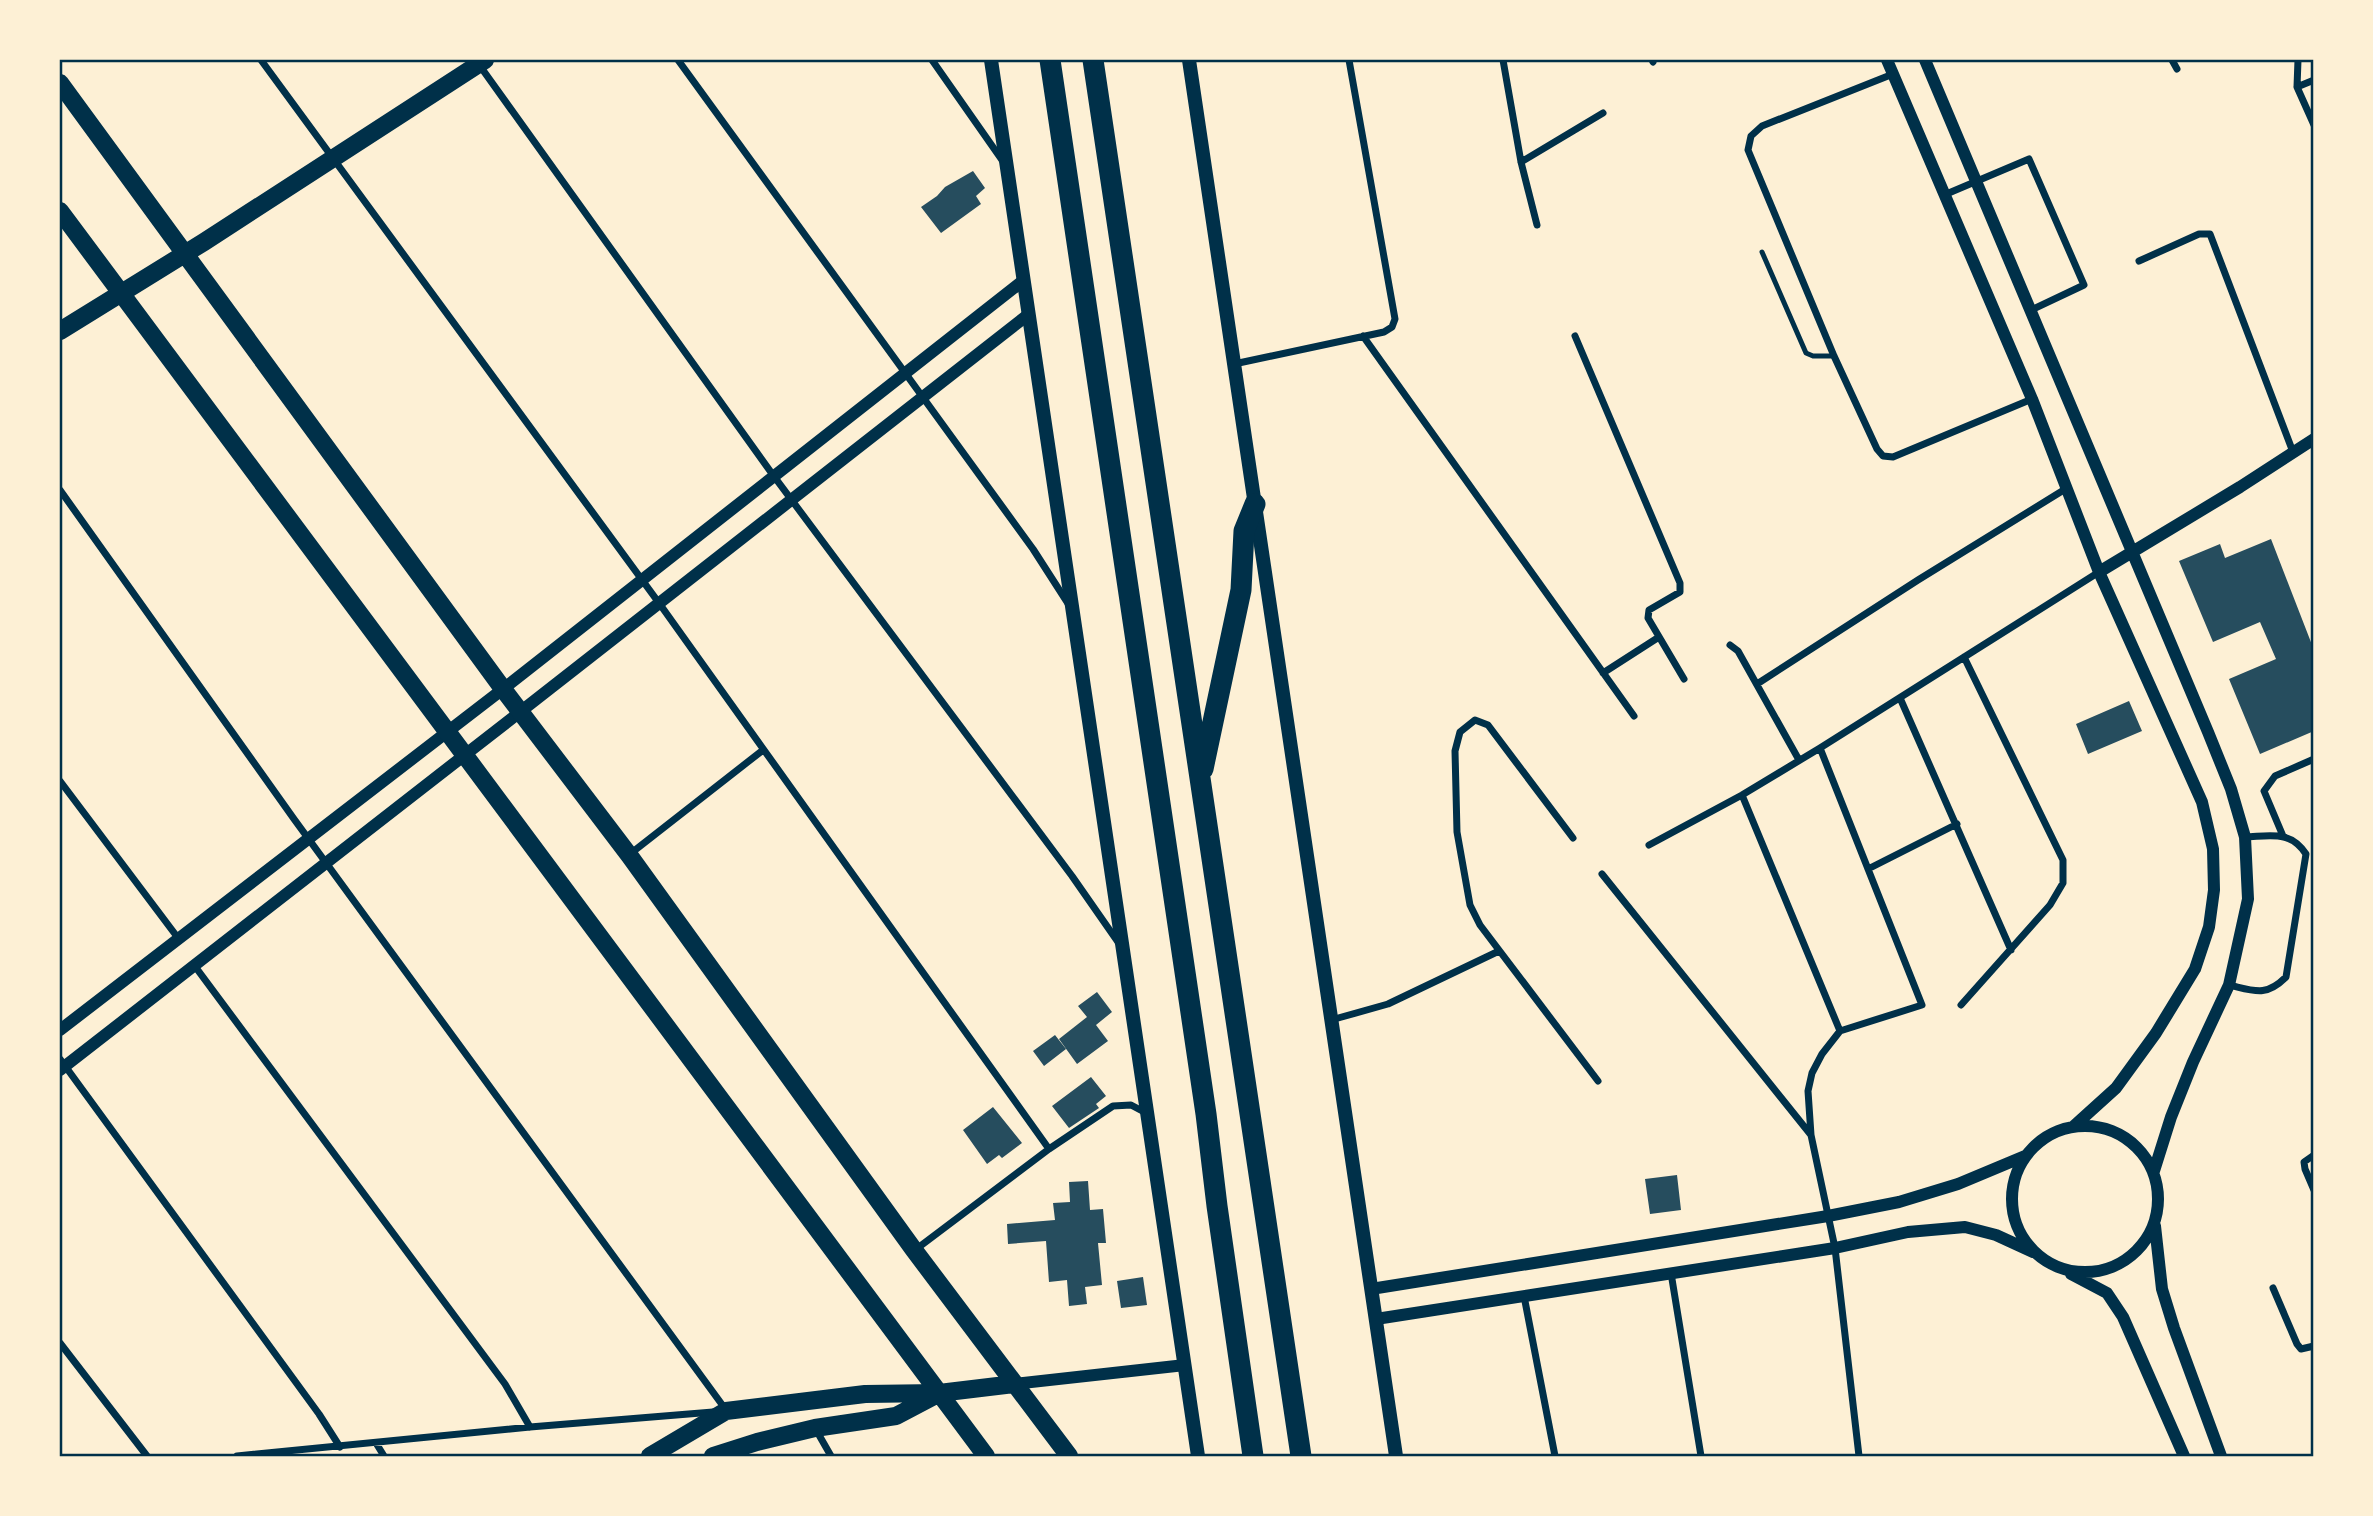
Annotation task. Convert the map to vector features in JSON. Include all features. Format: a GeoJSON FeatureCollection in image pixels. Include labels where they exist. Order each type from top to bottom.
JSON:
{"type":"FeatureCollection","features":[{"type":"Feature","properties":{"kind":"highway"},"geometry":{"type":"LineString","coordinates":[[1050,60],[1206,1114],[1253,1457]]}},
{"type":"Feature","properties":{"kind":"highway"},"geometry":{"type":"LineString","coordinates":[[1093,60],[1301,1457]]}},
{"type":"Feature","properties":{"kind":"highway"},"geometry":{"type":"LineString","coordinates":[[1200,781],[1241,590],[1244,531],[1255,504]]}},
{"type":"Feature","properties":{"kind":"main road"},"geometry":{"type":"LineString","coordinates":[[992,60],[1198,1457]]}},
{"type":"Feature","properties":{"kind":"main road"},"geometry":{"type":"LineString","coordinates":[[1189,60],[1396,1457]]}},
{"type":"Feature","properties":{"kind":"main road"},"geometry":{"type":"LineString","coordinates":[[60,331],[334,158],[480,61]]}},
{"type":"Feature","properties":{"kind":"main road"},"geometry":{"type":"LineString","coordinates":[[60,83],[503,689],[629,855],[914,1250],[1069,1457]]}},
{"type":"Feature","properties":{"kind":"main road"},"geometry":{"type":"LineString","coordinates":[[60,211],[986,1457]]}},
{"type":"Feature","properties":{"kind":"main road"},"geometry":{"type":"LineString","coordinates":[[650,1457],[726,1411],[865,1394],[939,1394],[1014,1384]]}},
{"type":"Feature","properties":{"kind":"main road"},"geometry":{"type":"LineString","coordinates":[[713,1457],[815,1427],[896,1416],[939,1394]]}},
{"type":"Feature","properties":{"kind":"street"},"geometry":{"type":"LineString","coordinates":[[261,60],[659,603],[1049,1149]]}},
{"type":"Feature","properties":{"kind":"street"},"geometry":{"type":"LineString","coordinates":[[678,60],[1033,550],[1073,612]]}},
{"type":"Feature","properties":{"kind":"street"},"geometry":{"type":"LineString","coordinates":[[932,60],[1008,170]]}},
{"type":"Feature","properties":{"kind":"street"},"geometry":{"type":"LineString","coordinates":[[1234,364],[1384,332],[1392,327],[1395,319],[1349,60]]}},
{"type":"Feature","properties":{"kind":"street"},"geometry":{"type":"LineString","coordinates":[[1503,60],[1521,162],[1537,225]]}},
{"type":"Feature","properties":{"kind":"street"},"geometry":{"type":"LineString","coordinates":[[1887,60],[2032,398],[2099,572],[2203,802],[2213,849],[2214,890],[2205,938],[2195,969],[2178,1000],[2116,1088],[2074,1126]]}},
{"type":"Feature","properties":{"kind":"street"},"geometry":{"type":"LineString","coordinates":[[1925,60],[2231,789],[2245,837],[2249,899],[2229,985],[2171,1116],[2154,1171]]}},
{"type":"Feature","properties":{"kind":"street"},"geometry":{"type":"LineString","coordinates":[[2172,60],[2177,69]]}},
{"type":"Feature","properties":{"kind":"street"},"geometry":{"type":"LineString","coordinates":[[2298,60],[2297,87],[2314,125]]}},
{"type":"Feature","properties":{"kind":"street"},"geometry":{"type":"LineString","coordinates":[[480,61],[773,475],[1072,876],[1123,950]]}},
{"type":"Feature","properties":{"kind":"street"},"geometry":{"type":"LineString","coordinates":[[1893,74],[1762,126],[1751,136],[1748,150],[1835,356],[1877,449],[1883,456],[1893,457],[2032,398]]}},
{"type":"Feature","properties":{"kind":"street"},"geometry":{"type":"LineString","coordinates":[[2297,87],[2314,80]]}},
{"type":"Feature","properties":{"kind":"street"},"geometry":{"type":"LineString","coordinates":[[1521,162],[1603,113]]}},
{"type":"Feature","properties":{"kind":"street"},"geometry":{"type":"LineString","coordinates":[[1944,195],[2029,159],[2084,285],[2031,310]]}},
{"type":"Feature","properties":{"kind":"street"},"geometry":{"type":"LineString","coordinates":[[2139,261],[2199,234],[2210,234],[2293,452]]}},
{"type":"Feature","properties":{"kind":"street"},"geometry":{"type":"LineString","coordinates":[[60,1030],[503,689],[1024,280]]}},
{"type":"Feature","properties":{"kind":"street"},"geometry":{"type":"LineString","coordinates":[[340,1447],[319,1414],[61,1065],[327,863],[1029,314]]}},
{"type":"Feature","properties":{"kind":"street"},"geometry":{"type":"LineString","coordinates":[[1363,336],[1634,716]]}},
{"type":"Feature","properties":{"kind":"street"},"geometry":{"type":"LineString","coordinates":[[1575,336],[1681,583],[1680,592],[1648,610],[1648,618],[1684,679]]}},
{"type":"Feature","properties":{"kind":"street"},"geometry":{"type":"LineString","coordinates":[[1649,845],[1742,795],[1820,748],[2314,439]]}},
{"type":"Feature","properties":{"kind":"street"},"geometry":{"type":"LineString","coordinates":[[1757,684],[2067,488]]}},
{"type":"Feature","properties":{"kind":"street"},"geometry":{"type":"LineString","coordinates":[[60,490],[309,839],[726,1411]]}},
{"type":"Feature","properties":{"kind":"street"},"geometry":{"type":"LineString","coordinates":[[1603,673],[1659,637]]}},
{"type":"Feature","properties":{"kind":"street"},"geometry":{"type":"LineString","coordinates":[[1730,646],[1738,651],[1799,760]]}},
{"type":"Feature","properties":{"kind":"street"},"geometry":{"type":"LineString","coordinates":[[1961,1005],[2050,905],[2063,883],[2063,860],[1964,657]]}},
{"type":"Feature","properties":{"kind":"street"},"geometry":{"type":"LineString","coordinates":[[1900,698],[2011,950]]}},
{"type":"Feature","properties":{"kind":"street"},"geometry":{"type":"LineString","coordinates":[[1573,838],[1488,725],[1475,720],[1460,732],[1455,751],[1457,832],[1470,905],[1480,925],[1598,1081]]}},
{"type":"Feature","properties":{"kind":"street"},"geometry":{"type":"LineString","coordinates":[[1820,748],[1922,1005],[1840,1031],[1822,1054],[1812,1073],[1808,1091],[1811,1135],[1835,1248],[1859,1457]]}},
{"type":"Feature","properties":{"kind":"street"},"geometry":{"type":"LineString","coordinates":[[629,855],[764,750]]}},
{"type":"Feature","properties":{"kind":"street"},"geometry":{"type":"LineString","coordinates":[[2283,836],[2264,791],[2275,776],[2314,759]]}},
{"type":"Feature","properties":{"kind":"street"},"geometry":{"type":"LineString","coordinates":[[60,781],[178,938]]}},
{"type":"Feature","properties":{"kind":"street"},"geometry":{"type":"LineString","coordinates":[[1742,795],[1840,1031]]}},
{"type":"Feature","properties":{"kind":"street"},"geometry":{"type":"LineString","coordinates":[[1868,869],[1956,824]]}},
{"type":"Feature","properties":{"kind":"street"},"geometry":{"type":"LineString","coordinates":[[2229,985],[2263,992],[2276,987],[2286,977],[2306,854],[2298,842],[2283,836],[2245,837]]}},
{"type":"Feature","properties":{"kind":"street"},"geometry":{"type":"LineString","coordinates":[[1602,874],[1811,1135]]}},
{"type":"Feature","properties":{"kind":"street"},"geometry":{"type":"LineString","coordinates":[[1331,1020],[1388,1004],[1499,951]]}},
{"type":"Feature","properties":{"kind":"street"},"geometry":{"type":"LineString","coordinates":[[194,965],[505,1384],[530,1427]]}},
{"type":"Feature","properties":{"kind":"street"},"geometry":{"type":"LineString","coordinates":[[914,1250],[1049,1149],[1113,1105],[1131,1105],[1148,1114]]}},
{"type":"Feature","properties":{"kind":"street"},"geometry":{"type":"LineString","coordinates":[[1371,1289],[1828,1216],[1899,1202],[1958,1184],[2025,1156],[2046,1136],[2074,1126],[2098,1126],[2122,1135],[2141,1150],[2154,1171],[2159,1195],[2154,1225],[2162,1289],[2221,1457]]}},
{"type":"Feature","properties":{"kind":"street"},"geometry":{"type":"LineString","coordinates":[[2025,1156],[2014,1180],[2011,1206],[2018,1231],[2033,1252]]}},
{"type":"Feature","properties":{"kind":"street"},"geometry":{"type":"LineString","coordinates":[[2312,1156],[2304,1162],[2314,1190]]}},
{"type":"Feature","properties":{"kind":"street"},"geometry":{"type":"LineString","coordinates":[[2065,1271],[2087,1273],[2109,1269],[2128,1259],[2144,1244],[2154,1225]]}},
{"type":"Feature","properties":{"kind":"street"},"geometry":{"type":"LineString","coordinates":[[1376,1319],[1835,1248],[1908,1232],[1965,1227],[1996,1235],[2033,1252],[2107,1293],[2123,1317],[2184,1457]]}},
{"type":"Feature","properties":{"kind":"street"},"geometry":{"type":"LineString","coordinates":[[1671,1273],[1701,1457]]}},
{"type":"Feature","properties":{"kind":"street"},"geometry":{"type":"LineString","coordinates":[[2273,1288],[2297,1344],[2301,1349],[2314,1346]]}},
{"type":"Feature","properties":{"kind":"street"},"geometry":{"type":"LineString","coordinates":[[1524,1294],[1555,1457]]}},
{"type":"Feature","properties":{"kind":"street"},"geometry":{"type":"LineString","coordinates":[[60,1343],[147,1457]]}},
{"type":"Feature","properties":{"kind":"street"},"geometry":{"type":"LineString","coordinates":[[1014,1384],[1185,1365]]}},
{"type":"Feature","properties":{"kind":"street"},"geometry":{"type":"LineString","coordinates":[[237,1457],[530,1427],[726,1411]]}},
{"type":"Feature","properties":{"kind":"street"},"geometry":{"type":"LineString","coordinates":[[815,1427],[831,1457]]}},
{"type":"Feature","properties":{"kind":"street"},"geometry":{"type":"LineString","coordinates":[[376,1443],[384,1457]]}},
{"type":"Feature","properties":{"kind":"lane"},"geometry":{"type":"LineString","coordinates":[[1762,252],[1806,353],[1813,356],[1835,356]]}},
{"type":"Feature","properties":{"kind":"building"},"geometry":{"type":"Polygon","coordinates":[[[973,171],[985,188],[976,196],[981,204],[941,233],[921,207],[945,187],[973,171]]]}},
{"type":"Feature","properties":{"kind":"building"},"geometry":{"type":"Polygon","coordinates":[[[2271,539],[2314,650],[2314,731],[2260,754],[2229,679],[2276,659],[2260,622],[2213,642],[2179,561],[2220,544],[2225,558],[2271,539]]]}},
{"type":"Feature","properties":{"kind":"building"},"geometry":{"type":"Polygon","coordinates":[[[2129,701],[2142,731],[2088,754],[2076,724],[2129,701]]]}},
{"type":"Feature","properties":{"kind":"building"},"geometry":{"type":"Polygon","coordinates":[[[1097,992],[1112,1012],[1096,1025],[1108,1041],[1077,1064],[1059,1039],[1087,1017],[1078,1006],[1097,992]]]}},
{"type":"Feature","properties":{"kind":"building"},"geometry":{"type":"Polygon","coordinates":[[[1055,1035],[1066,1049],[1044,1066],[1033,1051],[1055,1035]]]}},
{"type":"Feature","properties":{"kind":"building"},"geometry":{"type":"Polygon","coordinates":[[[1091,1077],[1106,1096],[1096,1104],[1099,1108],[1069,1128],[1052,1106],[1091,1077]]]}},
{"type":"Feature","properties":{"kind":"building"},"geometry":{"type":"Polygon","coordinates":[[[993,1107],[1022,1143],[1002,1158],[999,1155],[987,1164],[963,1130],[993,1107]]]}},
{"type":"Feature","properties":{"kind":"building"},"geometry":{"type":"Polygon","coordinates":[[[1677,1175],[1681,1210],[1650,1214],[1645,1179],[1677,1175]]]}},
{"type":"Feature","properties":{"kind":"building"},"geometry":{"type":"Polygon","coordinates":[[[1088,1181],[1090,1210],[1103,1209],[1106,1243],[1098,1243],[1102,1285],[1085,1287],[1087,1304],[1069,1306],[1067,1280],[1049,1282],[1046,1241],[1008,1244],[1007,1224],[1055,1220],[1053,1203],[1070,1202],[1069,1182],[1088,1181]]]}},
{"type":"Feature","properties":{"kind":"building"},"geometry":{"type":"Polygon","coordinates":[[[1143,1277],[1147,1305],[1121,1308],[1117,1281],[1143,1277]]]}}]}
